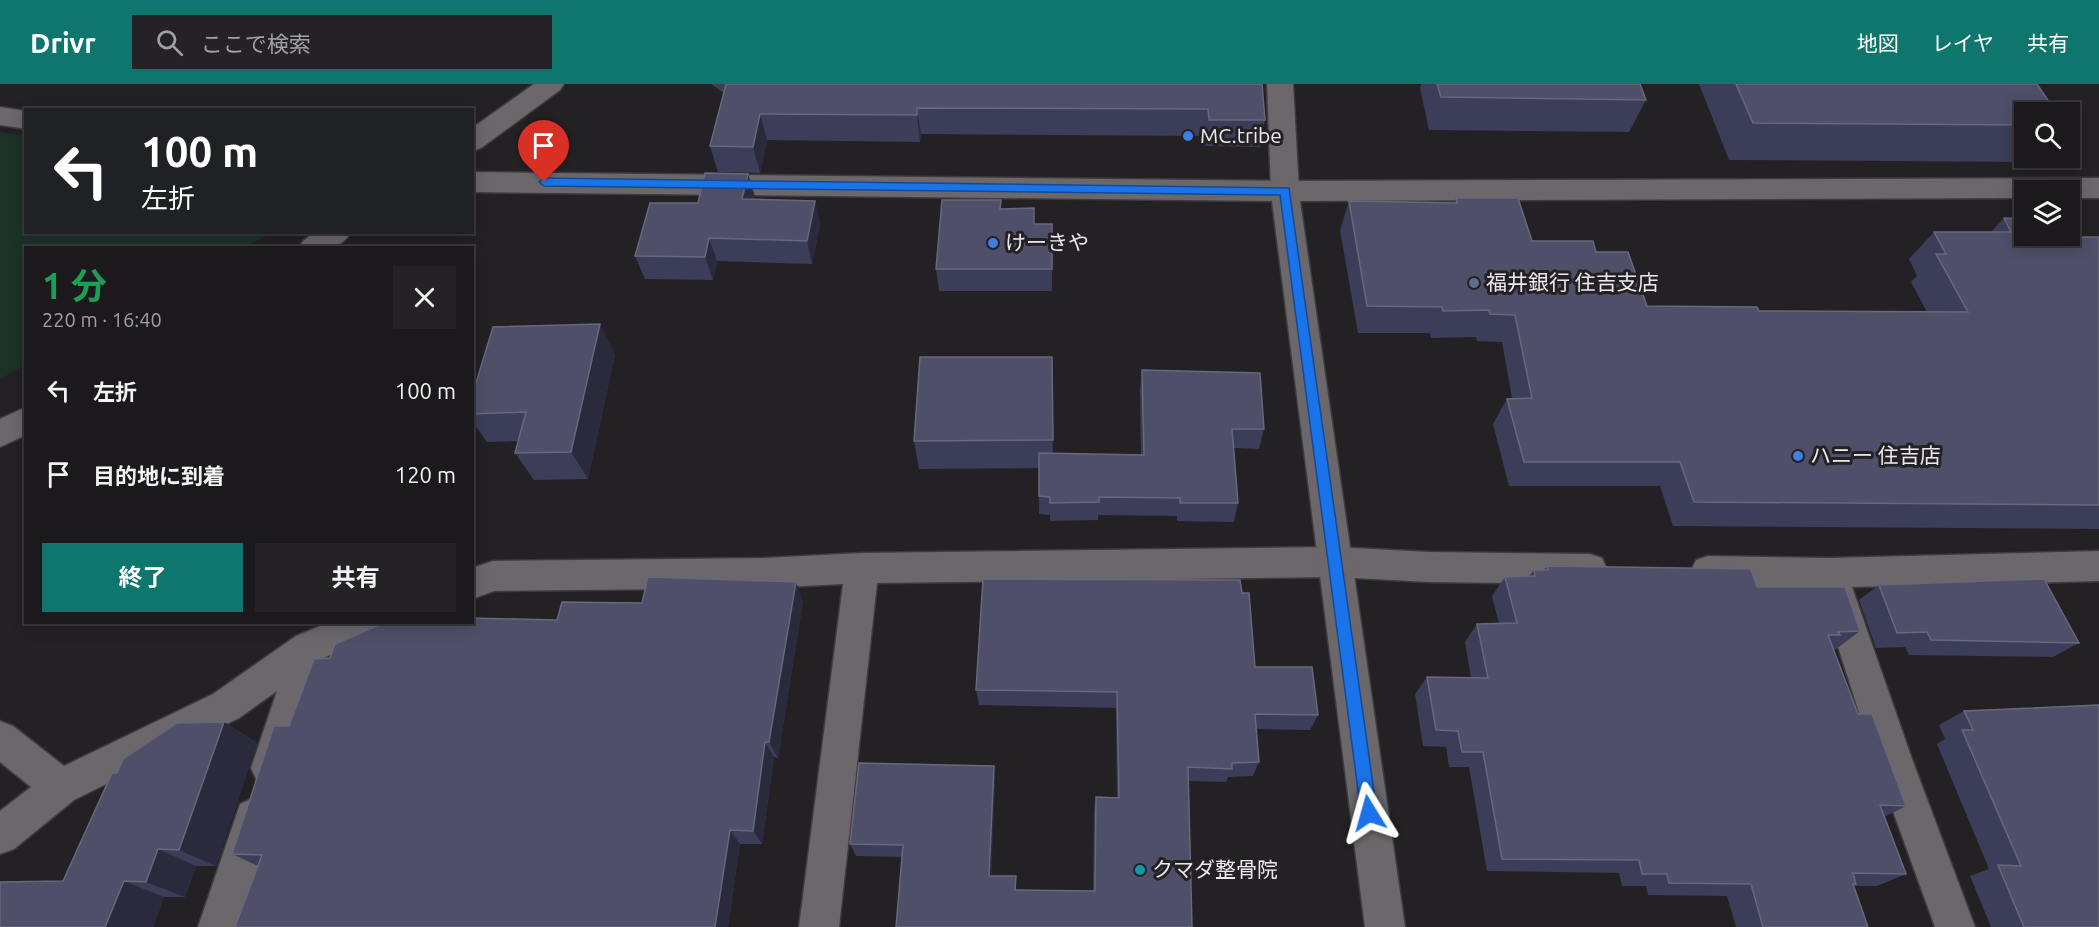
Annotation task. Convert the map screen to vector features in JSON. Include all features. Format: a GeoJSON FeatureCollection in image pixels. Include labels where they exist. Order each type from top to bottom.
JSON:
{"type":"FeatureCollection","features":[{"type":"Feature","properties":{"kind":"street"},"geometry":{"type":"LineString","coordinates":[[474,141],[551,84]]}},
{"type":"Feature","properties":{"kind":"street"},"geometry":{"type":"LineString","coordinates":[[1280,84],[1285,191],[1385,927]]}},
{"type":"Feature","properties":{"kind":"street"},"geometry":{"type":"LineString","coordinates":[[0,116],[24,120]]}},
{"type":"Feature","properties":{"kind":"street"},"geometry":{"type":"LineString","coordinates":[[474,182],[1285,191],[2014,189]]}},
{"type":"Feature","properties":{"kind":"street"},"geometry":{"type":"LineString","coordinates":[[2080,188],[2099,188]]}},
{"type":"Feature","properties":{"kind":"street"},"geometry":{"type":"LineString","coordinates":[[316,246],[334,234]]}},
{"type":"Feature","properties":{"kind":"street"},"geometry":{"type":"LineString","coordinates":[[0,434],[24,421]]}},
{"type":"Feature","properties":{"kind":"street"},"geometry":{"type":"LineString","coordinates":[[474,583],[493,576],[764,573],[862,568],[1335,562],[1429,567],[1618,570]]}},
{"type":"Feature","properties":{"kind":"street"},"geometry":{"type":"LineString","coordinates":[[1677,570],[1830,573],[2099,566]]}},
{"type":"Feature","properties":{"kind":"street"},"geometry":{"type":"LineString","coordinates":[[819,927],[862,568]]}},
{"type":"Feature","properties":{"kind":"street"},"geometry":{"type":"LineString","coordinates":[[1830,573],[1893,759],[1955,927]]}},
{"type":"Feature","properties":{"kind":"street"},"geometry":{"type":"LineString","coordinates":[[0,835],[61,787],[226,706],[309,647],[367,624]]}},
{"type":"Feature","properties":{"kind":"street"},"geometry":{"type":"LineString","coordinates":[[218,927],[309,647]]}},
{"type":"Feature","properties":{"kind":"street"},"geometry":{"type":"LineString","coordinates":[[0,739],[61,787]]}},
{"type":"Feature","properties":{"kind":"green space"},"geometry":{"type":"Polygon","coordinates":[[[0,132],[24,136],[24,234],[270,234],[246,246],[24,246],[24,366],[0,379],[0,132]]]}},
{"type":"Feature","properties":{"kind":"building"},"geometry":{"type":"Polygon","coordinates":[[[726,84],[1262,84],[1265,120],[1209,120],[1208,109],[917,108],[917,115],[760,114],[753,147],[710,146],[726,84]]]}},
{"type":"Feature","properties":{"kind":"building"},"geometry":{"type":"Polygon","coordinates":[[[1437,84],[1640,84],[1646,100],[1441,97],[1437,84]]]}},
{"type":"Feature","properties":{"kind":"building"},"geometry":{"type":"Polygon","coordinates":[[[1736,84],[2037,84],[2049,102],[2014,102],[2014,125],[1753,123],[1736,84]]]}},
{"type":"Feature","properties":{"kind":"building"},"geometry":{"type":"Polygon","coordinates":[[[705,173],[748,174],[742,199],[815,201],[807,241],[709,238],[705,257],[635,256],[650,203],[698,203],[705,173]]]}},
{"type":"Feature","properties":{"kind":"building"},"geometry":{"type":"Polygon","coordinates":[[[1456,198],[1518,198],[1532,241],[1593,241],[1596,252],[1628,252],[1647,306],[1757,307],[1759,311],[1968,312],[1936,254],[1946,254],[1934,232],[2011,232],[2004,218],[2014,218],[2014,246],[2080,246],[2080,237],[2099,237],[2099,505],[1694,502],[1680,462],[1524,462],[1507,399],[1532,398],[1515,315],[1490,314],[1489,310],[1443,311],[1442,307],[1367,306],[1349,201],[1457,203],[1456,198]]]}},
{"type":"Feature","properties":{"kind":"building"},"geometry":{"type":"Polygon","coordinates":[[[942,200],[1001,200],[1000,209],[1034,208],[1034,224],[1052,224],[1052,269],[936,269],[942,200]]]}},
{"type":"Feature","properties":{"kind":"building"},"geometry":{"type":"Polygon","coordinates":[[[600,324],[571,452],[515,453],[526,412],[474,414],[474,389],[493,327],[600,324]]]}},
{"type":"Feature","properties":{"kind":"building"},"geometry":{"type":"Polygon","coordinates":[[[920,357],[1052,357],[1053,440],[914,441],[920,357]]]}},
{"type":"Feature","properties":{"kind":"building"},"geometry":{"type":"Polygon","coordinates":[[[1142,370],[1260,373],[1264,429],[1232,429],[1238,503],[1180,503],[1180,498],[1099,497],[1099,502],[1050,503],[1050,497],[1039,496],[1039,453],[1144,455],[1142,370]]]}},
{"type":"Feature","properties":{"kind":"building"},"geometry":{"type":"Polygon","coordinates":[[[1547,566],[1751,569],[1757,587],[1845,587],[1860,631],[1828,635],[1858,714],[1872,714],[1906,806],[1880,805],[1906,874],[1853,873],[1856,884],[1853,884],[1868,927],[1763,927],[1751,884],[1669,883],[1667,874],[1642,874],[1639,860],[1502,859],[1483,752],[1462,752],[1458,731],[1436,730],[1427,677],[1488,678],[1477,624],[1517,623],[1505,577],[1535,576],[1534,570],[1548,570],[1547,566]]]}},
{"type":"Feature","properties":{"kind":"building"},"geometry":{"type":"Polygon","coordinates":[[[648,577],[796,582],[769,742],[765,742],[753,831],[730,830],[715,927],[235,927],[262,855],[232,854],[274,726],[289,726],[314,659],[330,658],[335,644],[381,624],[474,624],[474,618],[557,620],[562,602],[642,603],[648,577]]]}},
{"type":"Feature","properties":{"kind":"building"},"geometry":{"type":"Polygon","coordinates":[[[983,579],[1240,580],[1242,593],[1249,593],[1255,667],[1312,667],[1318,715],[1255,714],[1259,762],[1232,763],[1232,769],[1188,767],[1192,927],[896,927],[903,845],[850,844],[859,763],[994,766],[989,876],[1016,876],[1015,890],[1095,891],[1096,797],[1119,798],[1117,692],[976,690],[983,579]]]}},
{"type":"Feature","properties":{"kind":"building"},"geometry":{"type":"Polygon","coordinates":[[[2044,579],[2079,643],[1931,640],[1927,632],[1897,633],[1879,585],[2044,579]]]}},
{"type":"Feature","properties":{"kind":"building"},"geometry":{"type":"Polygon","coordinates":[[[2099,705],[2099,927],[2024,927],[1998,865],[2021,866],[1962,730],[1973,730],[1964,711],[2099,705]]]}},
{"type":"Feature","properties":{"kind":"building"},"geometry":{"type":"Polygon","coordinates":[[[224,722],[179,850],[158,849],[146,882],[124,881],[105,927],[0,927],[0,882],[63,881],[112,773],[117,773],[123,759],[177,723],[224,722]]]}},
{"type":"Feature","properties":{"kind":"place","name":"MC.tribe"},"geometry":{"type":"Point","coordinates":[1188,136]}},
{"type":"Feature","properties":{"kind":"place","name":"けーきや"},"geometry":{"type":"Point","coordinates":[993,243]}},
{"type":"Feature","properties":{"kind":"place","name":"福井銀行 住吉支店"},"geometry":{"type":"Point","coordinates":[1474,283]}},
{"type":"Feature","properties":{"kind":"place","name":"ハニー 住吉店"},"geometry":{"type":"Point","coordinates":[1798,456]}},
{"type":"Feature","properties":{"kind":"place","name":"クマダ整骨院"},"geometry":{"type":"Point","coordinates":[1140,870]}},
{"type":"Feature","properties":{"kind":"route"},"geometry":{"type":"LineString","coordinates":[[544,182],[1285,191],[1369,813]]}}]}
